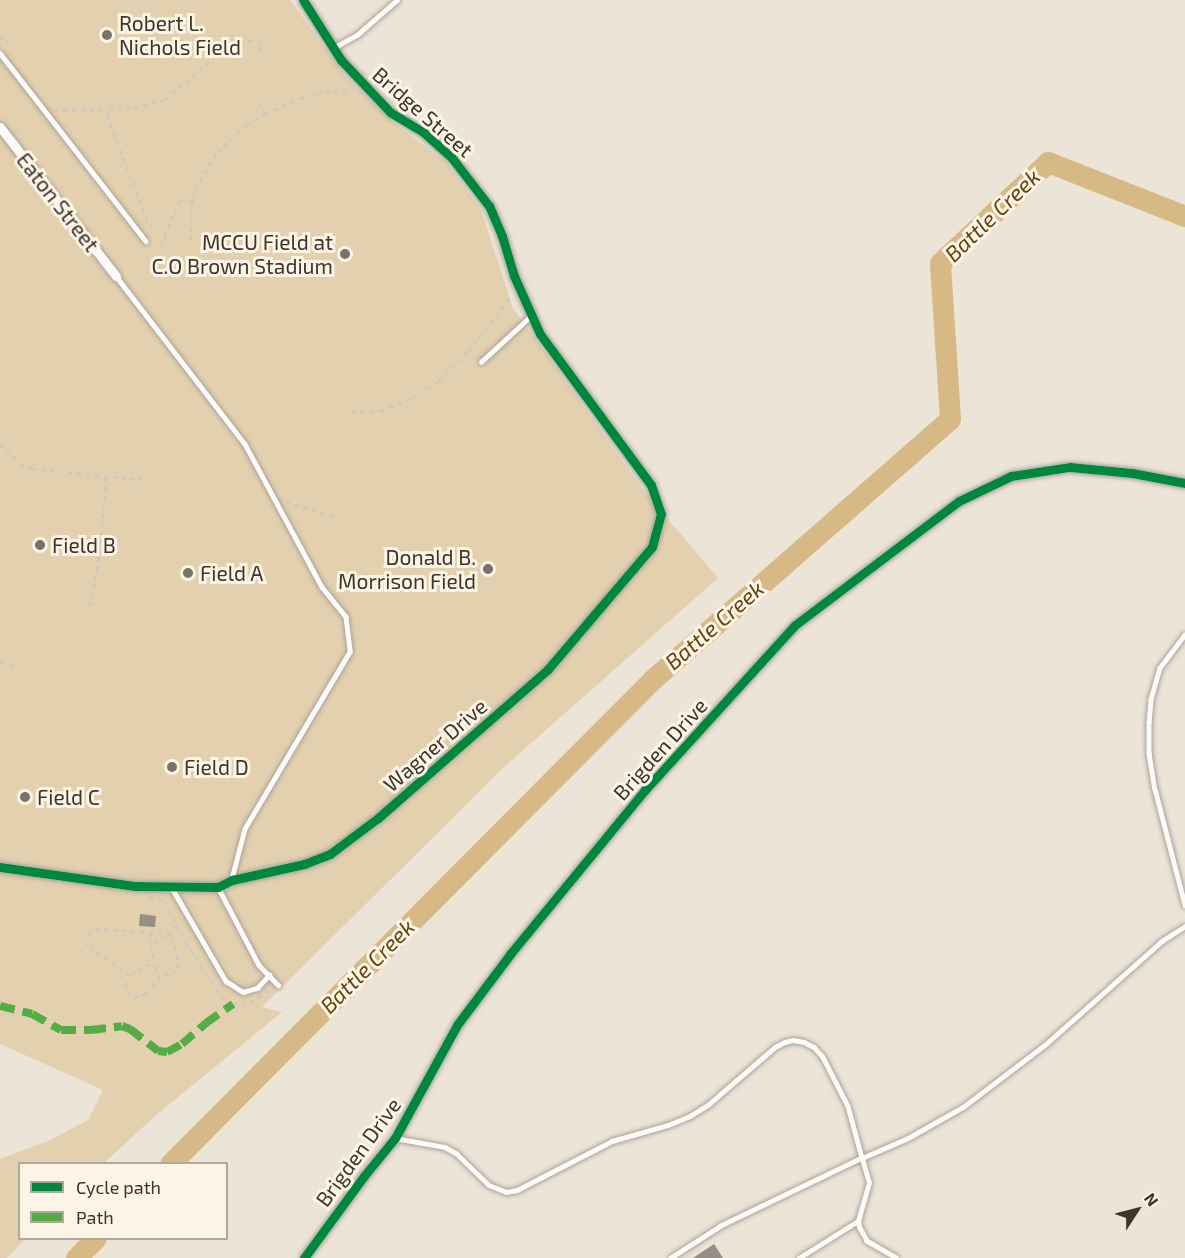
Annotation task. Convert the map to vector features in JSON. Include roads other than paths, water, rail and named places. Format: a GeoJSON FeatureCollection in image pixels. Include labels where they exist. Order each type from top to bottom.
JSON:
{"type":"FeatureCollection","features":[{"type":"Feature","properties":{"kind":"street","name":"Bridge Street"},"geometry":{"type":"LineString","coordinates":[[303,0],[341,60],[367,88],[391,113],[423,132],[445,151],[471,179],[494,216],[519,288],[540,334],[576,383]]}},
{"type":"Feature","properties":{"kind":"street","name":"Eaton Street"},"geometry":{"type":"LineString","coordinates":[[0,127],[116,276]]}},
{"type":"Feature","properties":{"kind":"street","name":"Wagner Drive"},"geometry":{"type":"LineString","coordinates":[[0,867],[72,879],[172,888],[218,887],[232,880],[273,873],[330,854],[378,818],[548,669],[652,547],[662,514],[651,485],[576,383]]}},
{"type":"Feature","properties":{"kind":"street","name":"Brigden Drive"},"geometry":{"type":"LineString","coordinates":[[304,1258],[395,1138],[457,1025],[511,953],[644,791],[795,625],[959,501],[1011,476],[1070,467],[1132,472],[1185,483]]}},
{"type":"Feature","properties":{"kind":"lane"},"geometry":{"type":"LineString","coordinates":[[334,47],[357,35],[397,0]]}},
{"type":"Feature","properties":{"kind":"lane"},"geometry":{"type":"LineString","coordinates":[[0,53],[146,241]]}},
{"type":"Feature","properties":{"kind":"lane"},"geometry":{"type":"LineString","coordinates":[[116,276],[245,444],[322,587],[346,617],[350,652],[245,829],[232,880]]}},
{"type":"Feature","properties":{"kind":"lane"},"geometry":{"type":"LineString","coordinates":[[481,362],[532,315]]}},
{"type":"Feature","properties":{"kind":"lane"},"geometry":{"type":"LineString","coordinates":[[1185,635],[1160,668],[1151,700],[1149,753],[1155,789],[1185,904]]}},
{"type":"Feature","properties":{"kind":"lane"},"geometry":{"type":"LineString","coordinates":[[218,887],[260,965],[278,985]]}},
{"type":"Feature","properties":{"kind":"lane"},"geometry":{"type":"LineString","coordinates":[[172,888],[226,981],[243,992],[257,988],[269,975]]}},
{"type":"Feature","properties":{"kind":"lane"},"geometry":{"type":"LineString","coordinates":[[671,1258],[728,1223],[919,1133],[963,1107],[1046,1044],[1162,941],[1185,926]]}},
{"type":"Feature","properties":{"kind":"lane"},"geometry":{"type":"LineString","coordinates":[[395,1138],[445,1147],[456,1153],[498,1190],[517,1190],[612,1141],[668,1125],[690,1116],[726,1090],[775,1047],[793,1040],[814,1047],[823,1057],[848,1106],[869,1183],[858,1221],[867,1241],[896,1258]]}},
{"type":"Feature","properties":{"kind":"lane"},"geometry":{"type":"LineString","coordinates":[[799,1258],[858,1221]]}},
{"type":"Feature","properties":{"kind":"waterway","name":"Battle Creek"},"geometry":{"type":"LineString","coordinates":[[172,1162],[652,680],[950,419],[940,263],[1048,162],[1185,216]]}},
{"type":"Feature","properties":{"kind":"waterway","name":"Battle Creek"},"geometry":{"type":"LineString","coordinates":[[76,1258],[94,1240]]}},
{"type":"Feature","properties":{"kind":"place","name":"Robert L. Nichols Field"},"geometry":{"type":"Point","coordinates":[107,35]}},
{"type":"Feature","properties":{"kind":"place","name":"MCCU Field at C.O Brown Stadium"},"geometry":{"type":"Point","coordinates":[345,254]}},
{"type":"Feature","properties":{"kind":"place","name":"Field B"},"geometry":{"type":"Point","coordinates":[40,545]}},
{"type":"Feature","properties":{"kind":"place","name":"Donald B. Morrison Field"},"geometry":{"type":"Point","coordinates":[488,569]}},
{"type":"Feature","properties":{"kind":"place","name":"Field A"},"geometry":{"type":"Point","coordinates":[188,573]}},
{"type":"Feature","properties":{"kind":"place","name":"Field D"},"geometry":{"type":"Point","coordinates":[172,767]}},
{"type":"Feature","properties":{"kind":"place","name":"Field C"},"geometry":{"type":"Point","coordinates":[25,797]}}]}
